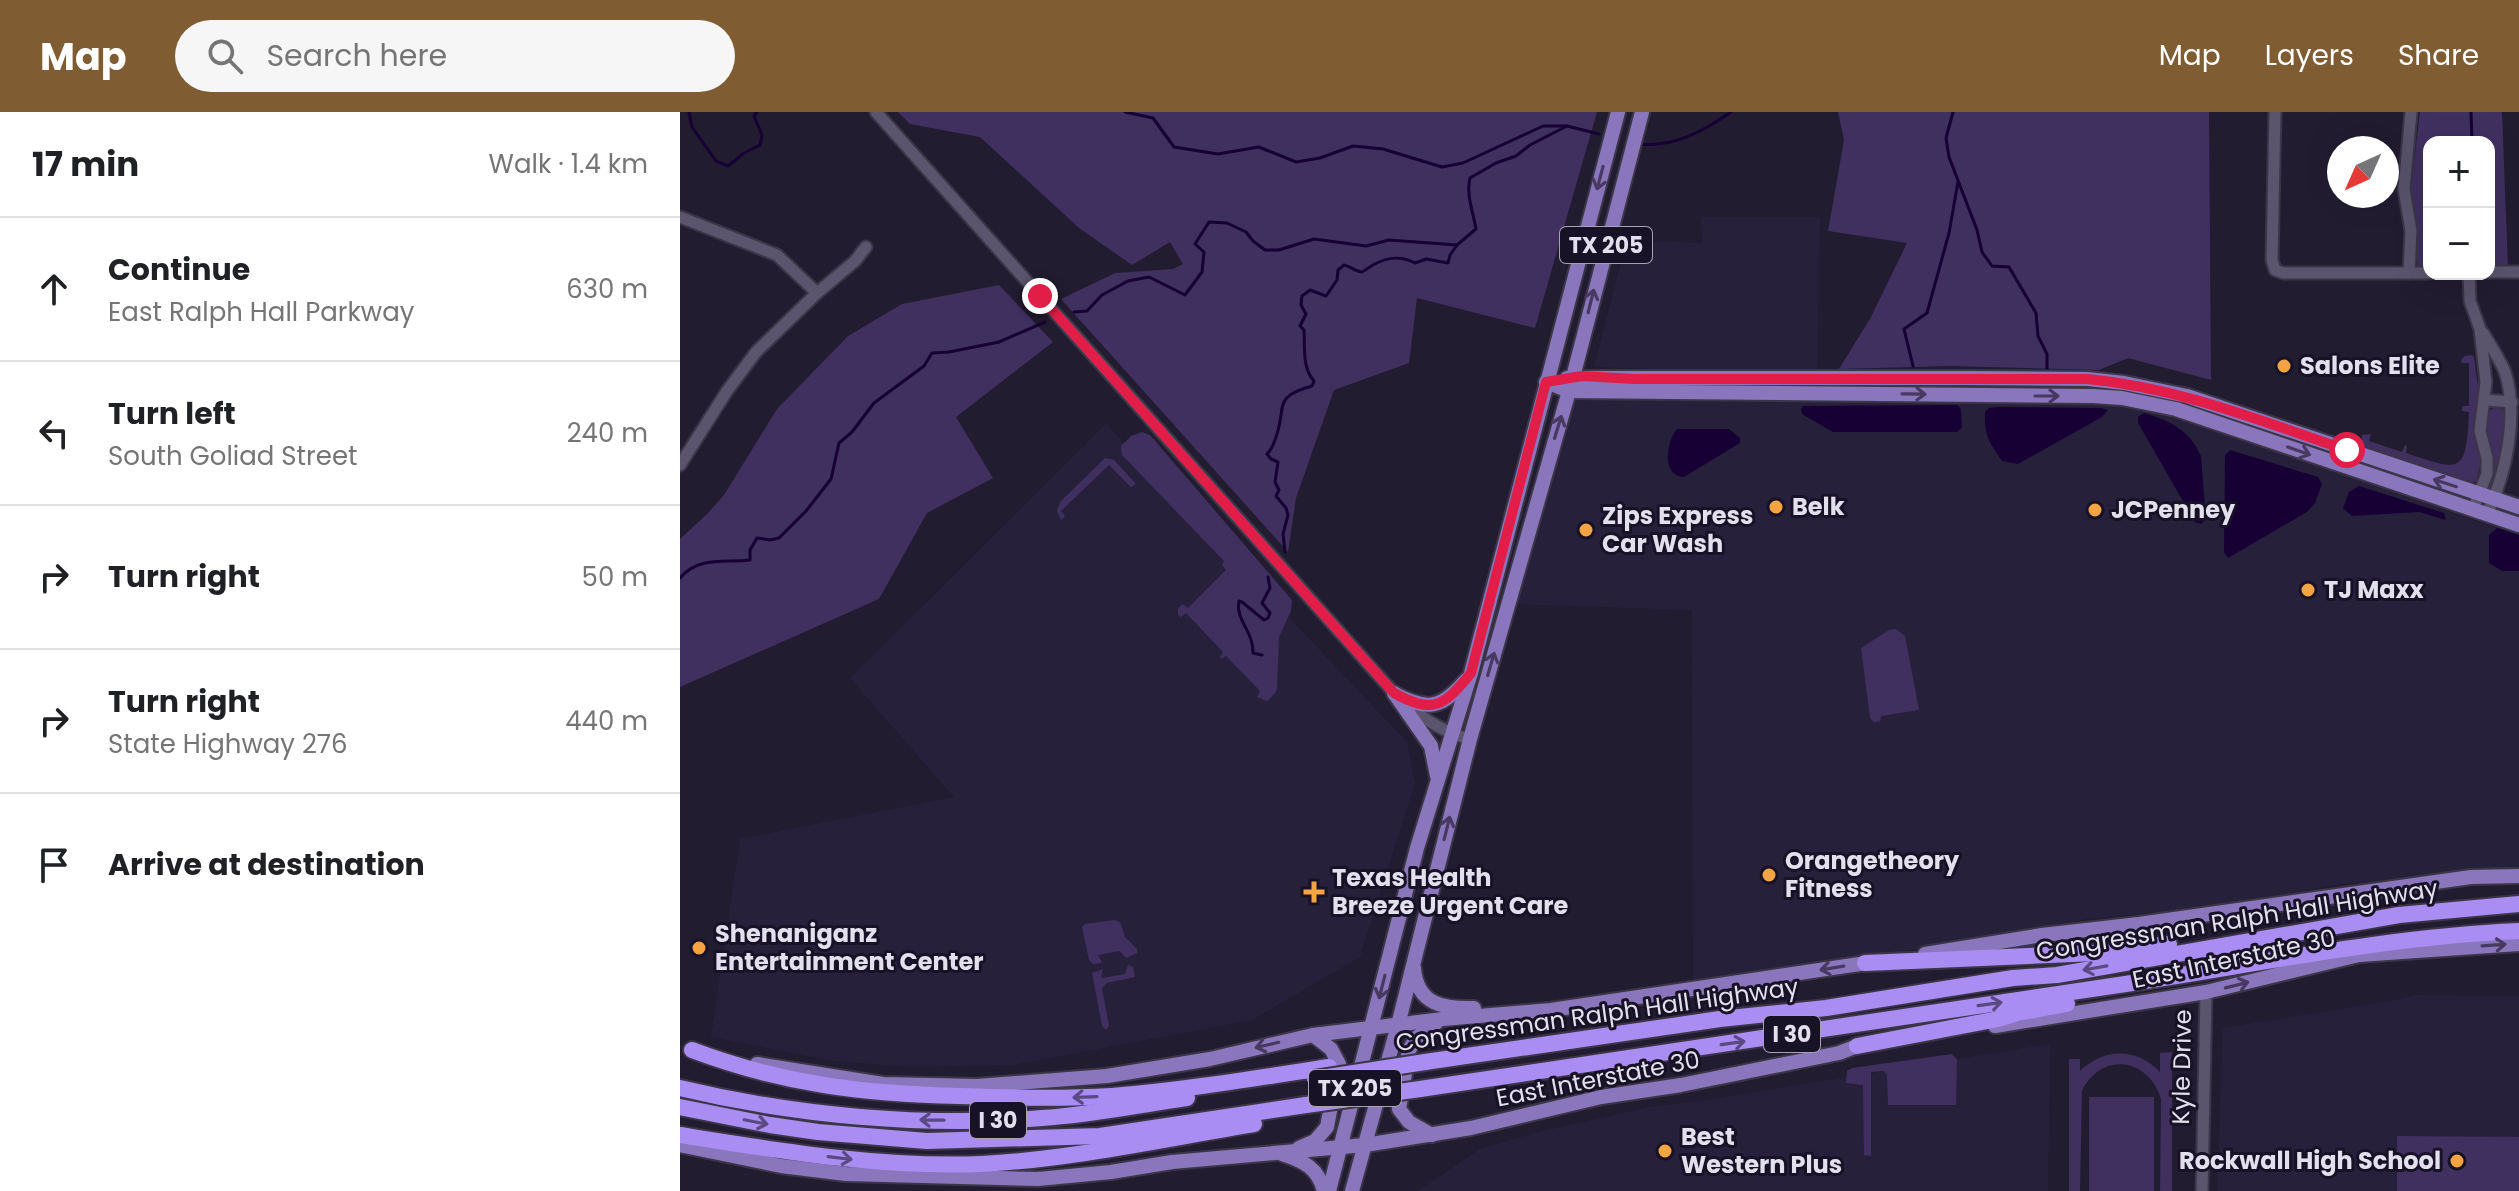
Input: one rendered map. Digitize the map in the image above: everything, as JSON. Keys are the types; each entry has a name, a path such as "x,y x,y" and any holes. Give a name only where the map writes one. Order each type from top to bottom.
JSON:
{"highway":[{"name":"Congressman Ralph Hall Highway","path":"680,1088 733,1101 929,1121 1004,1120 1096,1113 1315,1079 1336,1071 1425,1062 1720,1019 1826,1008 2013,978 2057,975 2282,933 2399,915 2519,904"},
{"name":"Congressman Ralph Hall Highway","path":"680,1107 806,1130 927,1141 1100,1136 1306,1110 2151,981 2289,957 2454,934 2519,931"},
{"path":"1865,963 2095,953 2282,933"},
{"path":"1857,1046 2112,994 2151,981"},
{"path":"686,1049 730,1065 811,1084 914,1095 1114,1095 1336,1071"},
{"path":"680,1135 881,1163 985,1164 1095,1151 1306,1110"}],"main road":[{"name":"TX 205","path":"1326,1191 1372,1027 1417,848 1471,673 1618,112"},
{"name":"TX 205","path":"1352,1191 1398,1025 1470,739 1571,384 1642,112"},
{"path":"1546,382 1785,385 1969,378 2088,379 2124,383 2187,396 2519,507"},
{"path":"1969,378 1969,395"},
{"path":"2122,398 2124,383"},
{"path":"1785,385 1969,395 2122,398 2176,409 2519,525"},
{"path":"1519,568 1510,560 1530,483 1523,474"},
{"path":"1394,693 1419,705 1431,705 1453,694 1471,673"},
{"path":"1394,693 1432,746 1437,783"},
{"name":"East Interstate 30","path":"686,1049 883,1084 954,1086 1107,1076 1210,1059 1313,1035 1551,1010 2042,935 2471,877 2519,876"},
{"name":"East Interstate 30","path":"680,1145 781,1166 846,1174 1038,1179 1172,1162 1339,1148 1471,1128 1601,1097 1681,1085 1839,1053 1857,1046 1964,1032 2206,992 2359,955 2519,944"},
{"path":"1414,962 1419,988 1437,1005 1448,1009 1483,1007 1506,1013"},
{"path":"1432,1135 1409,1122 1399,1109 1409,1050 1423,1031 1443,1019"},
{"path":"1285,1152 1315,1141 1327,1127 1339,1064 1331,1049 1313,1035"},
{"path":"1285,1152 1315,1170 1326,1191"}],"street":[{"path":"876,112 1394,693 1423,718 1452,735 1470,739"},
{"path":"2275,112 2272,260 2275,270 2283,273 2423,273"},
{"path":"2409,273 2411,231 2404,189 2411,112"},
{"path":"680,217 777,255 817,293"},
{"path":"680,465 756,352 855,261 866,247"},
{"path":"2495,272 2519,272"},
{"path":"2469,280 2470,301 2480,329 2486,382 2480,431 2487,458 2487,497"},
{"path":"2480,329 2506,374 2512,402 2508,451 2480,512"},
{"path":"2485,400 2512,402"},
{"name":"Kyle Drive","path":"2202,1191 2206,992"}],"shaded area":[{"path":"898,112 1597,112 1535,328 1417,298 1409,363 1334,390 1296,498 1288,552 1061,299 1115,273 1173,269 1183,264 1170,242 1132,265 1079,228 980,137 910,124"},
{"path":"1838,112 2209,112 2211,380 2128,358 2099,370 1950,366 1839,369 1871,317 1907,243 1828,231 1844,140"},
{"path":"2420,112 2502,112 2508,267 2495,267 2495,136 2423,136 2423,267 2418,267 2410,194"},
{"path":"1701,217 1820,217 1817,374 1594,367 1627,240 1702,243"},
{"path":"999,285 1053,342 956,417 993,478 927,513 879,599 680,687 680,539 724,495 777,409 848,336 902,304"},
{"path":"2472,355 2478,387 2474,430 2481,459 2477,481 2469,483 2361,447 2362,435 2371,434 2369,441 2402,452 2405,445 2406,453 2439,463 2457,463 2466,447 2469,412 2462,411 2462,406 2469,406 2469,363 2462,363 2461,360"},
{"path":"1574,399 2104,402 2164,413 2192,422 2519,536 2519,866 2340,884 2217,906 2087,919 2001,937 1857,956 1693,983 1692,610 1512,604"},
{"path":"1957,405 1961,409 1962,428 1957,432 1833,432 1802,414 1801,409 1803,406"},
{"path":"1998,407 2108,410 2102,417 2018,464 2002,461 1988,438 1985,412"},
{"path":"2495,407 2505,410 2507,435 2491,490 2488,487 2492,457 2487,421 2489,411"},
{"path":"2144,413 2178,427 2191,439 2201,456 2205,507 2201,524 2195,522 2138,423 2138,417"},
{"path":"1106,424 1407,742 1415,783 1360,957 1252,1020 1013,1065 910,1067 833,1061 711,1037 740,839 954,797 850,678"},
{"path":"1677,429 1729,429 1740,438 1740,443 1684,477 1672,471 1669,465 1668,450"},
{"path":"1142,432 1150,435 1292,600 1291,611 1279,637 1277,688 1267,701 1257,697 1260,691 1226,656 1221,659 1223,652 1186,613 1181,617 1178,615 1182,604 1188,608 1226,570 1222,565 1224,561 1122,455 1121,446 1131,436"},
{"path":"2230,450 2318,477 2322,484 2315,503 2307,512 2228,558 2224,552 2225,455"},
{"path":"1105,458 1114,460 1136,484 1131,487 1109,465 1061,511 1065,516 1061,520 1057,511 1060,502"},
{"path":"2359,486 2444,513 2446,520 2419,512 2352,516 2343,508 2349,492"},
{"path":"2497,528 2519,535 2519,571 2502,571 2489,563 2489,535"},
{"path":"1896,629 1905,636 1919,710 1881,716 1880,721 1874,722 1870,718 1861,648 1889,630"},
{"path":"1114,920 1120,922 1125,937 1137,953 1126,958 1120,951 1098,955 1102,963 1093,964 1089,960 1082,927"},
{"path":"1128,965 1133,967 1135,977 1107,983 1102,988 1109,1026 1106,1030 1102,1026 1092,973 1103,969 1103,978 1125,974"},
{"path":"2414,995 2519,996 2519,1191 2217,1191 2223,1028"},
{"path":"2050,1044 2048,1191 1418,1191 1480,1149 1538,1132 1650,1107"},
{"path":"2172,1052 2172,1191 2160,1191 2161,1099 2155,1085 2136,1068 2112,1065 2090,1078 2082,1091 2080,1191 2069,1191 2069,1059 2080,1059 2080,1071 2099,1058 2130,1055 2141,1058 2160,1072 2160,1053"},
{"path":"1952,1054 1957,1060 1956,1105 1888,1105 1887,1074 1883,1071 1871,1072 1871,1156 1864,1155 1863,1085 1846,1083 1847,1071"},
{"path":"2089,1097 2154,1097 2154,1191 2089,1191"},
{"name":"Rockwall High School","path":"2397,1136 2519,1137 2519,1191 2397,1191"}],"waterway":[{"path":"689,112 692,127 716,161 728,166 760,145 762,135 754,116 757,112"},
{"path":"1125,112 1153,118 1174,147 1218,154 1259,147 1296,162 1320,158 1353,146 1383,149 1442,167 1463,163 1543,126 1567,126 1599,134"},
{"path":"1638,144 1651,145 1688,137 1731,112"},
{"path":"1953,112 1946,138 1949,157 1977,230 1982,252 1992,266 2009,267 2036,313 2038,336 2047,354 2047,370"},
{"path":"2471,112 2472,136"},
{"path":"1074,312 1087,311 1102,295 1128,281 1149,277 1185,295 1202,272 1204,252 1195,244 1209,222 1227,223 1246,232 1265,250 1279,250 1314,239 1366,246 1389,240 1457,245 1476,229 1469,197 1470,178 1567,126"},
{"path":"1913,366 1904,329 1927,313 1949,233 1958,182"},
{"path":"1285,552 1283,534 1288,515 1276,496 1279,490 1275,482 1278,462 1267,454 1276,437 1286,399 1312,386 1314,381 1306,364 1304,330 1300,326 1306,314 1301,305 1302,296 1310,290 1326,296 1337,280 1338,270 1344,265 1362,272 1378,262 1394,258 1415,263 1426,259 1448,263 1457,245"},
{"path":"680,578 703,563 750,560 750,550 757,538 779,538 806,511 831,479 839,443 852,432 874,403 924,366 932,353 999,342 1045,322"},
{"path":"1262,655 1253,653 1251,639 1238,608 1239,601 1264,620 1268,618 1270,613 1262,603 1270,588 1268,577"}],"place":[{"name":"Salons Elite","path":"2284,366"},
{"name":"Belk","path":"1776,507"},
{"name":"JCPenney","path":"2095,510"},
{"name":"Zips Express Car Wash","path":"1586,530"},
{"name":"TJ Maxx","path":"2308,590"},
{"name":"Orangetheory Fitness","path":"1769,875"},
{"name":"Texas Health Breeze Urgent Care","path":"1314,892"},
{"name":"Shenaniganz Entertainment Center","path":"699,948"},
{"name":"Best Western Plus","path":"1665,1151"},
{"name":"Rockwall High School","path":"2457,1161"}],"route":[{"path":"1040,296 1394,693 1419,705 1444,701 1471,673 1546,382 1582,376 1634,379 2088,379 2151,387 2187,396 2347,450"}]}
